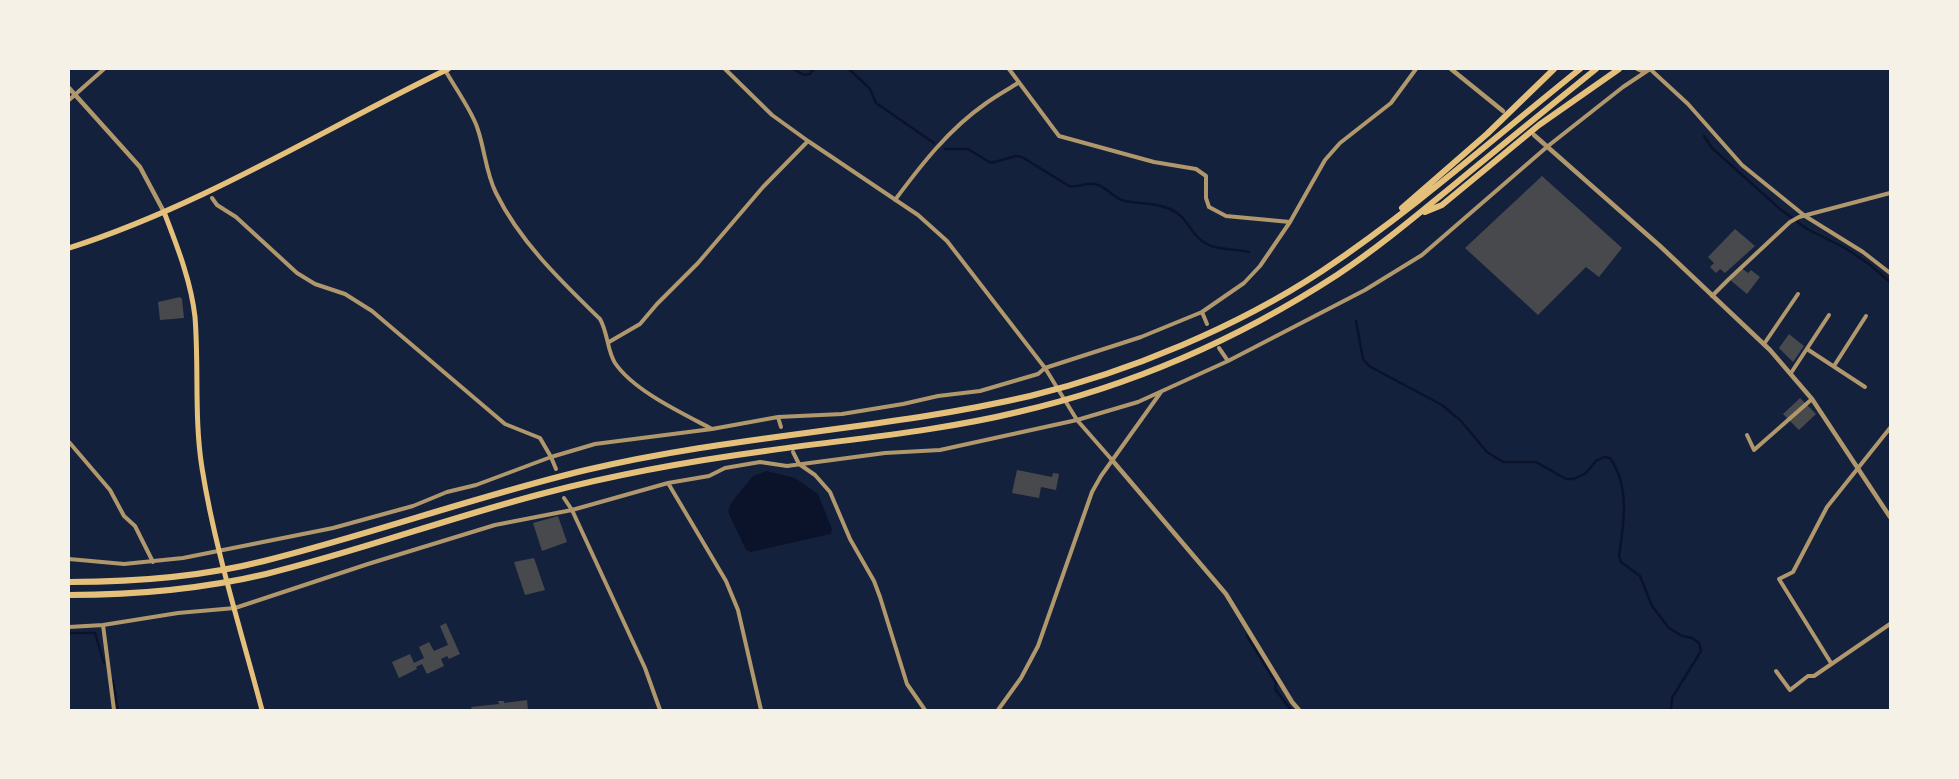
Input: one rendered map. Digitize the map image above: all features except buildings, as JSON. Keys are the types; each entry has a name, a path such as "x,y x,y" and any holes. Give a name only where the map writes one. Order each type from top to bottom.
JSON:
{"highway":[{"path":"69,248 164,212 276,158 446,69"},
{"path":"1368,238 1487,134 1554,69"},
{"path":"69,582 123,581 207,572 261,562 478,498 589,469 685,450 771,436 867,426 972,408 1033,395 1136,363 1176,348 1224,325 1312,277 1368,238 1437,185 1580,69"},
{"path":"69,595 124,594 208,585 264,574 544,493 608,478 727,456 960,424 1042,406 1104,388 1192,354 1281,308 1337,275 1417,215 1596,69"},
{"path":"1417,215 1442,204 1539,125 1619,69"}],"main road":[{"path":"164,212 186,273 194,316 198,436 202,470 220,550 262,710"}],"street":[{"path":"69,100 104,69"},
{"path":"446,69 478,128 487,170 496,192 511,219 540,258 600,319 606,329 614,361 637,384 665,405 712,429"},
{"path":"725,69 772,115 918,215 947,240 1045,368 1077,420 1226,594 1298,710"},
{"path":"1009,69 1059,136 1154,162 1196,169 1206,176 1206,198 1209,207 1226,216 1266,218 1290,222"},
{"path":"69,559 124,564 153,562 333,528 413,506 447,492 476,485 551,456 596,444 712,429 778,417 842,414 938,396 980,391 1038,374 1045,368 1141,337 1202,312 1244,283 1260,266 1290,222 1325,160 1340,144 1391,104 1416,69"},
{"path":"1451,69 1503,110"},
{"path":"1637,69 1644,72"},
{"path":"69,627 103,625 178,613 235,608 495,525 572,510 668,483 709,476 725,468 760,462 787,466 884,453 940,450 1077,420 1138,402 1228,361 1365,290 1422,255 1548,146 1650,69 1688,104 1742,165 1804,216 1864,252 1890,273"},
{"path":"895,200 919,167 959,125 1018,83"},
{"path":"69,88 140,167 164,212"},
{"path":"1534,135 1660,246 1764,344 1812,399 1890,517"},
{"path":"608,342 640,324 656,304 698,262 763,187 808,141"},
{"path":"1712,296 1790,222 1799,217 1890,193"},
{"path":"212,198 217,205 236,217 297,273 315,284 345,294 372,311 505,424 540,438 551,456 556,469"},
{"path":"1764,344 1798,294"},
{"path":"1202,312 1207,324"},
{"path":"1790,373 1829,315"},
{"path":"1834,366 1866,316"},
{"path":"1219,348 1228,361"},
{"path":"1806,349 1865,387"},
{"path":"998,710 1021,678 1038,646 1089,500 1101,476 1161,392"},
{"path":"1747,435 1754,450 1812,399"},
{"path":"778,417 781,427"},
{"path":"1831,663 1779,579 1793,572 1828,507 1890,428"},
{"path":"69,442 110,490 124,516 135,526 153,562"},
{"path":"793,452 799,464 815,475 830,492 850,539 874,580 907,684 925,710"},
{"path":"668,483 726,581 738,610 761,710"},
{"path":"564,498 572,510 645,668 660,710"},
{"path":"1776,671 1790,690 1808,676 1814,676 1890,624"},
{"path":"103,625 114,710"}],"water":[{"path":"767,471 795,478 818,494 832,529 831,534 751,552 746,550 728,512 730,505 753,476"}],"waterway":[{"path":"793,69 804,75 810,74 813,69"},
{"path":"849,69 870,89 876,103 934,143"},
{"path":"1704,136 1712,148 1780,209 1807,229 1845,248 1869,264 1890,282"},
{"path":"945,149 968,149 991,163 1016,156 1022,157 1069,186 1095,184 1103,187 1121,200 1158,205 1170,209 1185,221 1200,240 1210,246 1249,252"},
{"path":"1356,321 1363,359 1369,366 1442,405 1461,421 1487,452 1503,462 1536,462 1566,479 1574,479 1586,473 1596,461 1604,457 1610,458 1621,480 1623,493 1624,518 1619,556 1621,562 1640,576 1652,606 1669,628 1699,643 1701,651 1672,698 1671,710"},
{"path":"69,633 95,633 104,663"},
{"path":"1247,636 1276,683 1275,689 1291,710"},
{"path":"113,681 118,710"}]}
